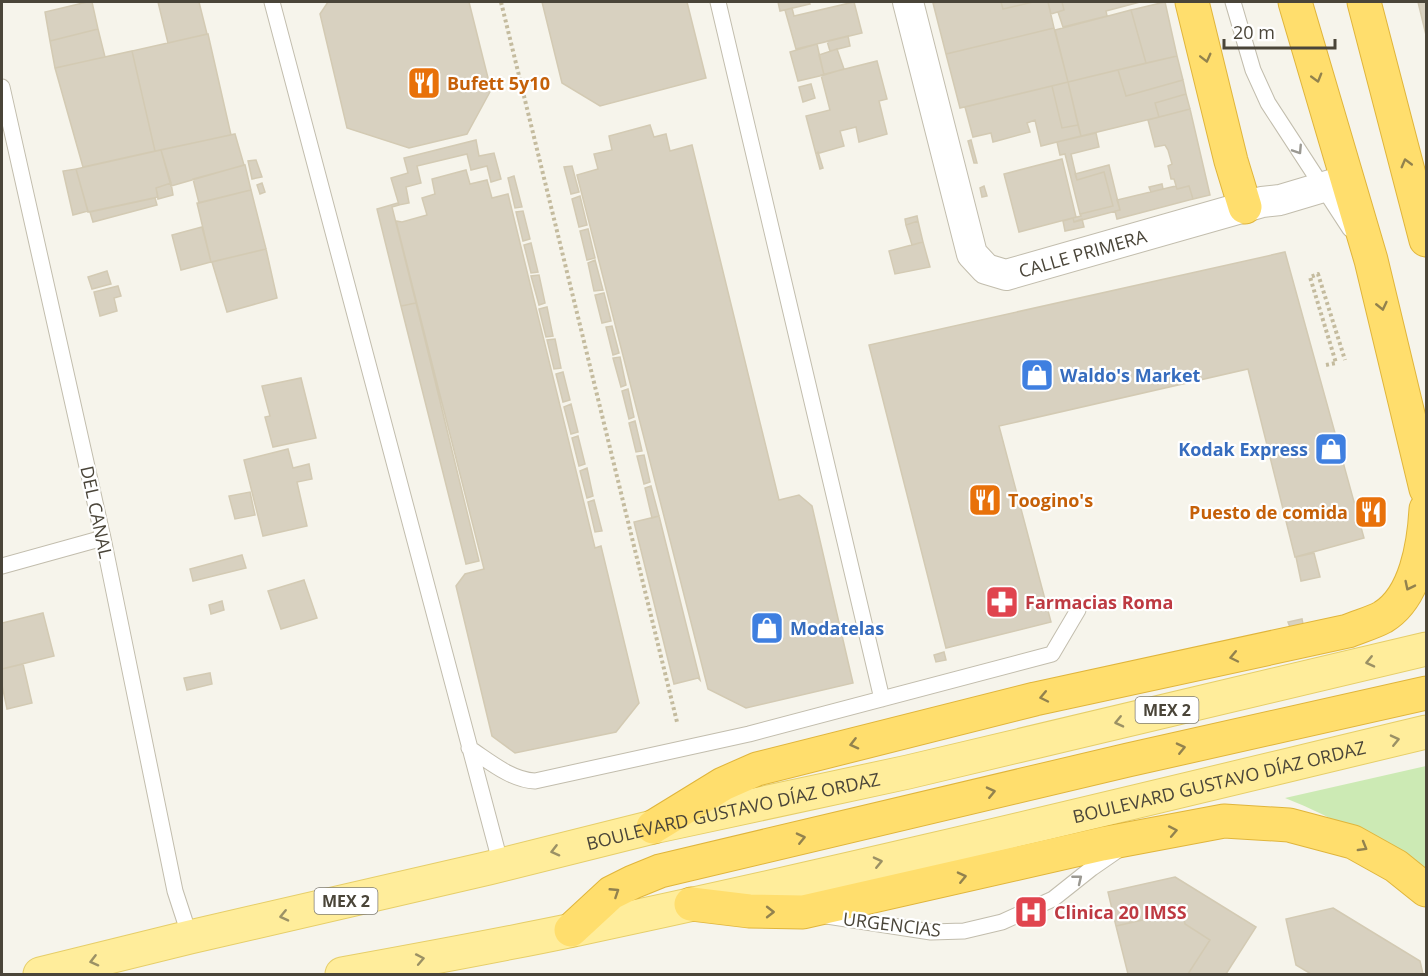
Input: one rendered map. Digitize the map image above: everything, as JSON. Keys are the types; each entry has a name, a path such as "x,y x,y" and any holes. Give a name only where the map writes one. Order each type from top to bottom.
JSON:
{"highway":[{"path":"1192,2 1231,161 1245,207"},
{"path":"1295,2 1334,184 1371,260 1426,489"},
{"path":"1364,2 1421,200 1426,240"},
{"path":"652,827 723,784 756,769 1035,699 1299,643 1357,627 1384,616 1404,596 1415,572 1425,534 1426,509"},
{"path":"571,930 612,893 660,871 1139,757 1426,693"},
{"path":"692,904 749,911 803,912 1135,838 1224,821 1289,825 1353,842 1396,866 1426,890"}],"main road":[{"name":"BOULEVARD GUSTAVO DÍAZ ORDAZ","path":"40,975 652,827 908,772 1426,648"},
{"name":"BOULEVARD GUSTAVO DÍAZ ORDAZ","path":"342,975 692,904 1426,732"}],"street":[{"name":"CALLE PRIMERA","path":"908,2 972,254 986,269 1006,275 1334,184"}],"lane":[{"path":"272,2 501,865"},
{"path":"718,2 882,699"},
{"path":"1233,2 1253,70 1264,95 1334,184"},
{"name":"DEL CANAL","path":"2,87 103,538 175,891 190,937"},
{"path":"2,566 103,538"},
{"path":"469,748 524,781 535,782 749,734 1052,654 1077,610"},
{"name":"URGENCIAS","path":"803,912 931,932 964,931 1002,922 1053,899 1135,838"}],"path":[{"path":"501,2 682,749"},
{"path":"1326,365 1336,363 1310,277 1318,274 1345,360"}],"green space":[{"path":"1426,766 1426,873 1340,823 1285,798"}],"building":[{"path":"92,2 98,29 50,41 45,12"},
{"path":"158,2 199,2 207,34 168,43"},
{"path":"328,2 469,2 491,90 467,134 409,148 347,128 320,14"},
{"path":"542,2 687,2 706,78 600,106 562,83"},
{"path":"778,2 809,2 810,4 780,11"},
{"path":"854,2 862,33 796,49 785,10 792,8 794,16"},
{"path":"1001,2 1003,9 1033,2 1048,2 1054,28 946,54 933,3"},
{"path":"1001,2 1033,2 1003,9"},
{"path":"1048,2 1062,2 1064,10 1051,14"},
{"path":"1062,2 1140,2 1106,11 1107,16 1063,27 1058,12 1064,10"},
{"path":"1165,2 1177,56 1146,63 1131,10"},
{"path":"1418,2 1426,2 1426,35"},
{"path":"1131,10 1146,63 1068,82 1055,30"},
{"path":"1054,28 1068,82 960,108 946,54"},
{"path":"98,29 105,57 55,68 50,41"},
{"path":"208,34 231,135 155,151 132,51"},
{"path":"848,36 850,46 830,51 827,41"},
{"path":"817,44 824,75 798,81 790,52"},
{"path":"837,49 844,69 824,75 819,55"},
{"path":"132,51 155,151 83,167 55,68"},
{"path":"1177,56 1183,80 1126,96 1118,70"},
{"path":"877,61 887,99 879,101 887,134 859,142 856,127 840,131 844,146 816,154 806,116 830,110 821,75"},
{"path":"1118,70 1126,96 1183,80 1186,94 1155,103 1159,117 1081,136 1068,82"},
{"path":"1068,82 1078,125 1062,128 1052,86"},
{"path":"811,84 815,98 803,102 799,87"},
{"path":"1052,86 1062,128 1078,125 1081,136 1041,146 1035,120 1027,123 1030,132 993,142 991,133 973,137 965,107"},
{"path":"1186,94 1190,109 1159,117 1155,103"},
{"path":"1190,109 1210,195 1193,199 1189,186 1177,189 1174,179 1171,179 1168,166 1172,164 1168,150 1165,145 1155,147 1148,120"},
{"path":"650,125 654,137 666,134 670,151 692,145 779,500 799,495 812,506 853,683 746,708 708,689 577,175 598,169 594,154 612,150 609,136"},
{"path":"1096,133 1099,147 1071,154 1077,180 1104,172 1113,206 1080,214 1065,154 1060,155 1057,142"},
{"path":"235,134 244,165 171,186 161,150"},
{"path":"476,140 479,156 494,153 501,179 491,182 487,166 471,170 467,154 417,166 421,183 406,187 409,203 399,205 391,178 408,173 404,158"},
{"path":"971,140 977,163 974,163 968,141"},
{"path":"161,150 171,183 156,188 158,197 88,212 76,169"},
{"path":"818,152 823,168 820,169 816,154"},
{"path":"1062,159 1076,217 1019,232 1004,174"},
{"path":"256,160 262,177 252,179 248,161"},
{"path":"245,165 251,190 199,203 193,179"},
{"path":"1109,165 1120,210 1074,222 1073,218 1081,216 1080,214 1113,206 1104,172 1077,180 1075,174"},
{"path":"572,166 579,192 571,194 564,167"},
{"path":"76,169 88,211 73,215 63,171"},
{"path":"466,170 470,184 487,180 492,198 508,194 595,548 601,546 639,703 616,732 515,753 492,736 456,586 465,574 484,569 396,221 402,222 427,215 422,198 435,194 432,179"},
{"path":"514,176 522,207 515,208 508,178"},
{"path":"171,183 173,195 158,199 156,188"},
{"path":"262,183 265,192 260,194 257,185"},
{"path":"1162,184 1163,189 1151,192 1149,187"},
{"path":"984,186 987,196 982,197 980,188"},
{"path":"1176,186 1177,189 1189,186 1193,199 1117,219 1115,211 1120,210 1117,200"},
{"path":"251,190 266,249 211,262 197,203"},
{"path":"580,196 587,225 579,227 572,199"},
{"path":"155,198 157,205 93,222 90,212"},
{"path":"398,203 399,205 392,207 416,303 401,306 377,209"},
{"path":"523,211 530,239 523,241 516,212"},
{"path":"917,216 918,221 906,225 905,219"},
{"path":"1073,218 1074,222 1082,219 1084,227 1065,231 1063,221"},
{"path":"918,221 923,242 912,245 906,225"},
{"path":"202,227 211,262 181,270 172,235"},
{"path":"588,229 595,258 587,260 580,231"},
{"path":"923,242 930,267 895,274 889,251"},
{"path":"531,243 538,272 531,273 524,245"},
{"path":"266,249 277,298 227,312 212,262"},
{"path":"1285,252 1364,538 1295,557 1248,369 999,426 1051,622 946,648 869,345"},
{"path":"595,260 603,290 594,291 588,263"},
{"path":"107,271 111,284 92,289 88,277"},
{"path":"539,275 545,303 539,305 531,276"},
{"path":"118,286 121,296 114,298 117,311 100,316 94,292"},
{"path":"604,293 611,321 602,323 595,295"},
{"path":"416,303 479,561 466,564 401,306"},
{"path":"547,307 553,336 546,337 539,309"},
{"path":"612,326 619,353 613,355 606,327"},
{"path":"555,339 561,368 554,369 547,340"},
{"path":"620,357 626,385 621,387 613,358"},
{"path":"563,372 570,400 563,402 556,374"},
{"path":"301,378 316,438 273,447 265,417 270,416 262,386"},
{"path":"628,389 634,417 629,419 622,391"},
{"path":"571,404 578,432 571,434 564,407"},
{"path":"635,421 642,451 636,452 629,423"},
{"path":"578,436 585,464 579,466 572,438"},
{"path":"288,449 293,468 309,464 312,479 297,482 307,526 263,536 244,460"},
{"path":"644,455 650,482 644,484 637,456"},
{"path":"587,468 593,496 587,498 580,471"},
{"path":"651,486 659,516 652,518 645,488"},
{"path":"250,492 255,515 235,519 229,496"},
{"path":"594,500 602,531 595,532 588,502"},
{"path":"659,516 700,680 698,678 674,684 634,522"},
{"path":"1314,553 1320,577 1301,581 1296,557"},
{"path":"242,555 246,568 193,581 190,569"},
{"path":"304,580 317,618 281,629 268,591"},
{"path":"222,601 224,610 211,614 209,605"},
{"path":"43,613 54,656 2,669 2,623"},
{"path":"1302,619 1304,629 1292,632 1288,622"},
{"path":"944,652 946,660 936,662 934,655"},
{"path":"23,664 32,703 7,709 2,685 2,669"},
{"path":"210,673 212,684 187,690 184,678"},
{"path":"1175,877 1256,927 1226,974 1188,974 1210,940 1185,924 1182,911 1116,926 1108,892"},
{"path":"1333,908 1420,961 1423,974 1311,974 1296,965 1286,919"},
{"path":"1182,911 1185,924 1210,940 1188,974 1128,974 1116,926"}],"place":[{"name":"Bufett 5y10","path":"424,83"},
{"name":"Waldo's Market","path":"1037,375"},
{"name":"Kodak Express","path":"1331,449"},
{"name":"Toogino's","path":"985,500"},
{"name":"Puesto de comida","path":"1371,512"},
{"name":"Farmacias Roma","path":"1002,602"},
{"name":"Modatelas","path":"767,628"},
{"name":"Clinica 20 IMSS","path":"1031,912"}]}
